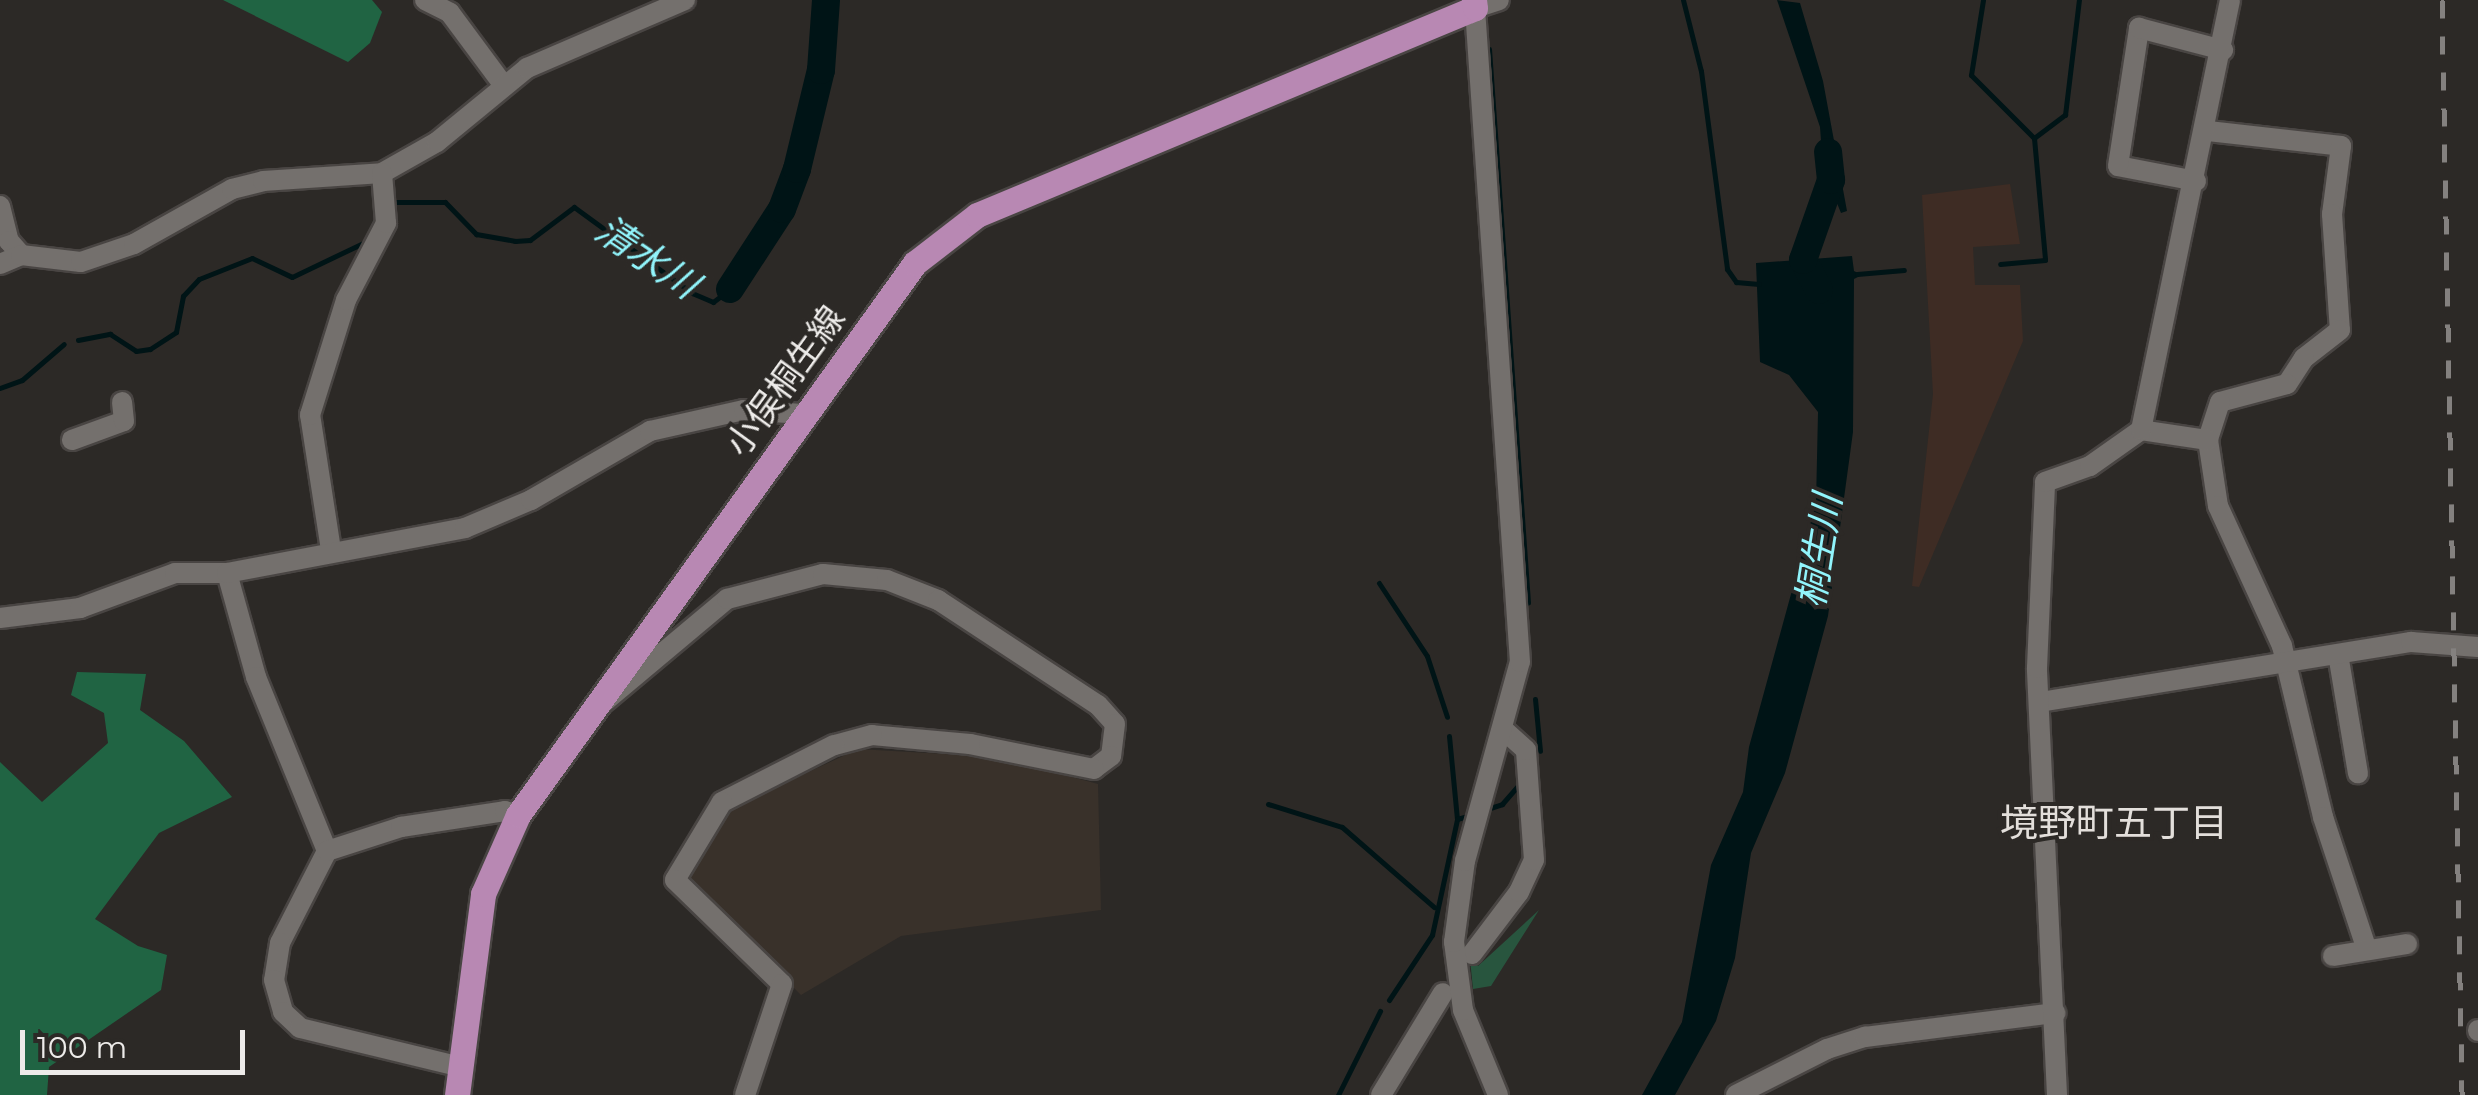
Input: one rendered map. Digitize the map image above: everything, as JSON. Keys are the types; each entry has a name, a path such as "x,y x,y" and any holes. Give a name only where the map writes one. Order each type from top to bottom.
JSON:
{"main road":[{"name":"小俣桐生線","path":"457,1095 486,883 518,815 802,414 915,263 977,216 1482,3"}],"street":[{"path":"425,0 450,13 502,83"},
{"path":"0,264 21,255 81,262 134,244 232,189 382,173 437,142 502,83 686,0"},
{"path":"2057,1095 2040,702 2045,482 2104,458 2140,430 2208,132 2230,0"},
{"path":"1482,3 1521,632 1517,688 1465,861 1456,916 1455,961 1468,1025 1498,1095"},
{"path":"2196,181 2118,166 2139,28 2223,50"},
{"path":"2208,132 2341,146 2332,214 2343,323 2304,358 2287,384 2220,402 2208,440 2218,506 2286,662 2323,816 2366,947"},
{"path":"331,550 310,415 346,300 386,223 382,173"},
{"path":"0,206 9,241 21,255"},
{"path":"72,440 124,422 122,402"},
{"path":"0,618 80,608 175,572 227,573 331,550 465,528 530,500 635,437 709,414 802,414"},
{"path":"2140,430 2208,440"},
{"path":"227,573 256,677 328,851"},
{"path":"596,709 629,688 686,630 727,600 822,574 887,580 938,600 1098,705 1115,724 1111,756 1094,769 970,744 872,735 834,744 722,802 675,880 782,984 745,1095"},
{"path":"2040,702 2412,642 2478,648"},
{"path":"2338,654 2358,773"},
{"path":"1472,954 1520,892 1534,860 1526,750 1505,731"},
{"path":"462,1067 300,1028 287,1018 275,989 280,943 328,851 402,827 505,811 518,815"},
{"path":"2333,956 2366,947 2407,944"},
{"path":"1381,1095 1443,993"},
{"path":"1736,1095 1826,1048 1865,1038 2054,1013"}],"shaded area":[{"path":"2010,184 2020,244 1973,247 1975,285 2020,285 2023,341 1919,587 1912,586 1933,394 1922,195"},
{"path":"858,749 997,757 1098,784 1101,910 901,936 801,995 686,880 714,829 736,806"}],"green space":[{"path":"223,0 372,0 382,12 370,43 348,62"},
{"path":"77,672 146,674 140,710 184,741 232,797 159,833 95,919 138,946 167,955 161,990 49,1067 47,1095 0,1095 0,762 42,802 108,743 104,713 71,695"},
{"path":"1539,910 1491,986 1473,989 1469,949 1478,966"}],"water":[{"path":"1777,0 1800,3 1823,81 1847,211 1841,213 1823,169 1820,127"},
{"path":"1852,256 1854,271 1862,275 1854,279 1853,432 1828,616 1785,773 1751,853 1735,958 1716,1021 1675,1095 1642,1095 1682,1022 1711,865 1743,792 1749,747 1816,503 1818,412 1789,375 1760,362 1756,263"}],"waterway":[{"name":"清水川","path":"730,289 782,209 797,169 821,70 826,0"},
{"path":"1683,0 1701,71 1727,269 1736,282 1759,284"},
{"name":"桐生川","path":"1983,0 1971,75 2034,138 2045,260 2000,264"},
{"name":"桐生川","path":"2034,138 2065,115 2079,0"},
{"path":"1489,49 1528,603"},
{"name":"桐生川","path":"1819,290 1803,260 1831,180 1828,152"},
{"name":"清水川","path":"396,202 445,202 476,234 515,241 530,240 574,207 692,293 713,302 730,289"},
{"name":"清水川","path":"78,340 110,334 136,351 150,349 176,332 183,296 199,279 252,258 292,277 367,241"},
{"path":"1857,274 1904,270"},
{"name":"清水川","path":"0,388 22,380 64,344"},
{"path":"1379,583 1427,656 1447,717"},
{"path":"1535,699 1540,751"},
{"path":"1449,736 1457,819"},
{"path":"1487,809 1502,804 1520,783"},
{"path":"1268,804 1342,827 1434,907"},
{"path":"1389,1000 1432,935 1457,819 1471,815"},
{"path":"1338,1095 1380,1011"}],"railway":[{"path":"2442,0 2462,1095"}],"district":[{"name":"境野町五丁目","path":"2114,823"}]}
